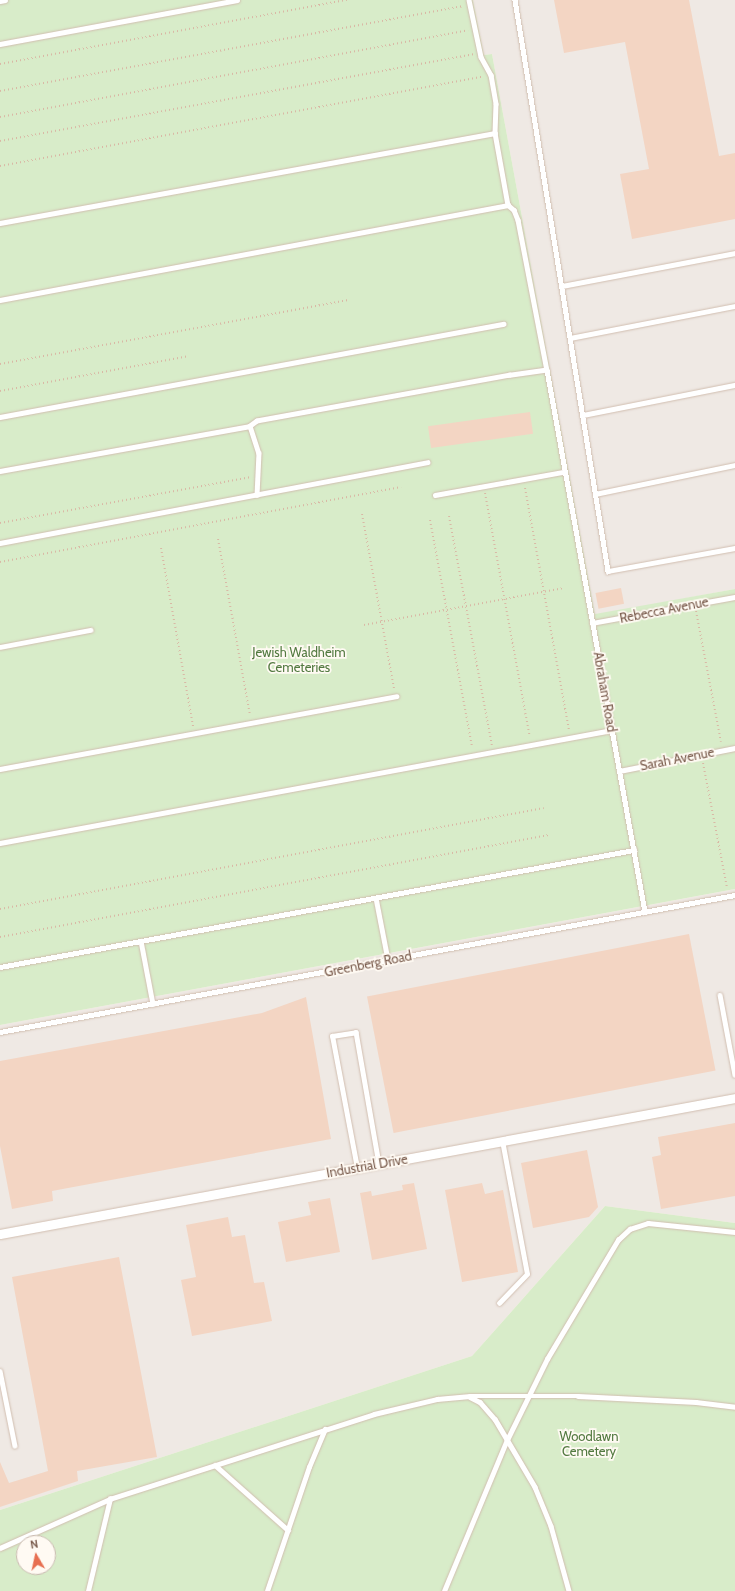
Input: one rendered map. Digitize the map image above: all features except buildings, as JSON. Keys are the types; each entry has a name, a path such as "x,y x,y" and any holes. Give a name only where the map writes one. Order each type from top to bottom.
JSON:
{"street":[{"name":"Industrial Drive","path":"0,1234 735,1098"}],"lane":[{"path":"0,1 5,0"},
{"path":"0,44 237,0"},
{"path":"515,0 608,571 735,548"},
{"path":"0,300 508,205 495,133 496,104 491,75 480,53 469,2"},
{"path":"0,223 495,133"},
{"name":"Abraham Road","path":"508,205 514,210 518,220 547,370 563,472 645,912"},
{"path":"562,286 735,253"},
{"path":"570,338 735,306"},
{"path":"0,417 503,324"},
{"path":"0,471 250,426 257,421 510,375 547,370"},
{"path":"583,415 735,385"},
{"path":"250,426 257,443 259,475 258,495"},
{"path":"0,543 427,462"},
{"path":"596,494 735,465"},
{"path":"435,495 563,472"},
{"name":"Rebecca Avenue","path":"592,623 735,597"},
{"path":"0,647 90,630"},
{"path":"0,769 396,696"},
{"path":"0,843 612,730"},
{"name":"Sarah Avenue","path":"619,771 735,748"},
{"path":"0,967 634,850"},
{"name":"Greenberg Road","path":"0,1032 735,895"},
{"path":"376,898 388,960"},
{"path":"141,941 153,1004"},
{"path":"720,996 735,1075"},
{"path":"357,1168 332,1036 356,1032 379,1164"},
{"path":"499,1303 527,1274 502,1141"},
{"path":"444,1591 507,1440 547,1359 602,1265 623,1234 639,1225 659,1223 735,1232"},
{"path":"0,1371 15,1446"},
{"path":"470,1396 486,1408 507,1440 542,1501 569,1591"},
{"path":"0,1548 110,1499 408,1405 470,1396 530,1396 628,1398 735,1407"},
{"path":"267,1591 309,1467 325,1430"},
{"path":"215,1465 288,1530"},
{"path":"88,1591 110,1499"}],"path":[{"path":"0,64 347,0"},
{"path":"0,91 469,2"},
{"path":"0,117 475,29"},
{"path":"0,141 480,53"},
{"path":"0,166 491,75"},
{"path":"0,364 348,300"},
{"path":"0,391 188,356"},
{"path":"0,523 259,475"},
{"path":"484,486 532,745"},
{"path":"0,562 400,487"},
{"path":"525,488 571,737"},
{"path":"362,514 396,696"},
{"path":"449,516 493,752"},
{"path":"430,520 474,755"},
{"path":"218,539 251,723"},
{"path":"161,548 194,733"},
{"path":"364,625 562,588"},
{"path":"696,604 723,750"},
{"path":"702,754 729,896"},
{"path":"0,908 544,808"},
{"path":"0,937 548,835"}],"shaded area":[{"path":"473,0 735,0 735,589 595,615 492,54 484,55"},
{"path":"735,889 735,1223 605,1206 472,1356 0,1510 0,1025"}],"green space":[{"name":"Jewish Waldheim Cemeteries","path":"0,0 473,0 484,55 492,54 595,614 735,589 735,889 0,1025"},
{"name":"Woodlawn Cemetery","path":"605,1206 735,1223 735,1591 0,1591 0,1510 472,1356"}]}
